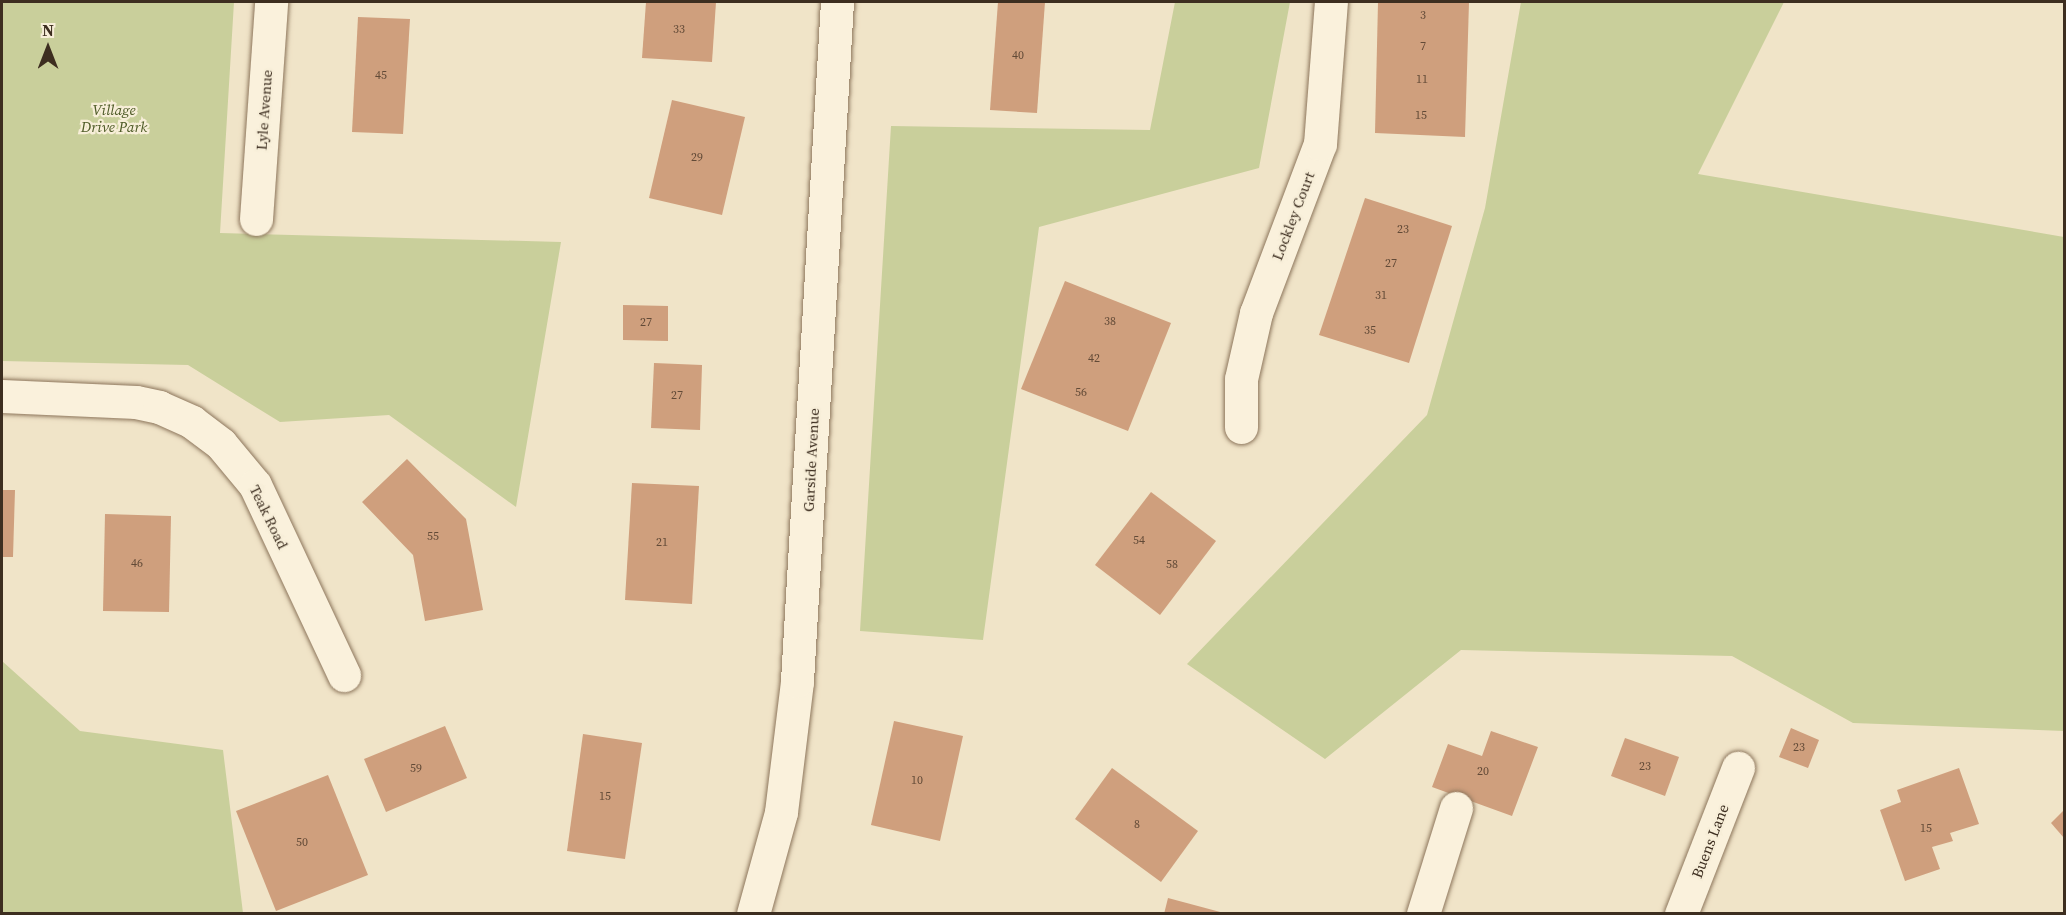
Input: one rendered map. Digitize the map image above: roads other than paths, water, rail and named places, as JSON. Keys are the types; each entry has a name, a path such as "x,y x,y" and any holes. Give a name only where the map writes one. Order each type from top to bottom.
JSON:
{"street":[{"name":"Lyle Avenue","path":"256,219 271,2"},
{"name":"Garside Avenue","path":"755,913 782,812 797,681 837,2"},
{"name":"Lockley Court","path":"1241,427 1241,379 1256,313 1320,144 1331,2"},
{"name":"Teak Road","path":"2,396 136,402 159,407 192,422 221,444 255,485 344,675"},
{"name":"Buens Lane","path":"1682,914 1738,768"},
{"path":"1423,914 1456,808"}],"park label":[{"name":"Village Drive Park","path":"114,118"}]}
